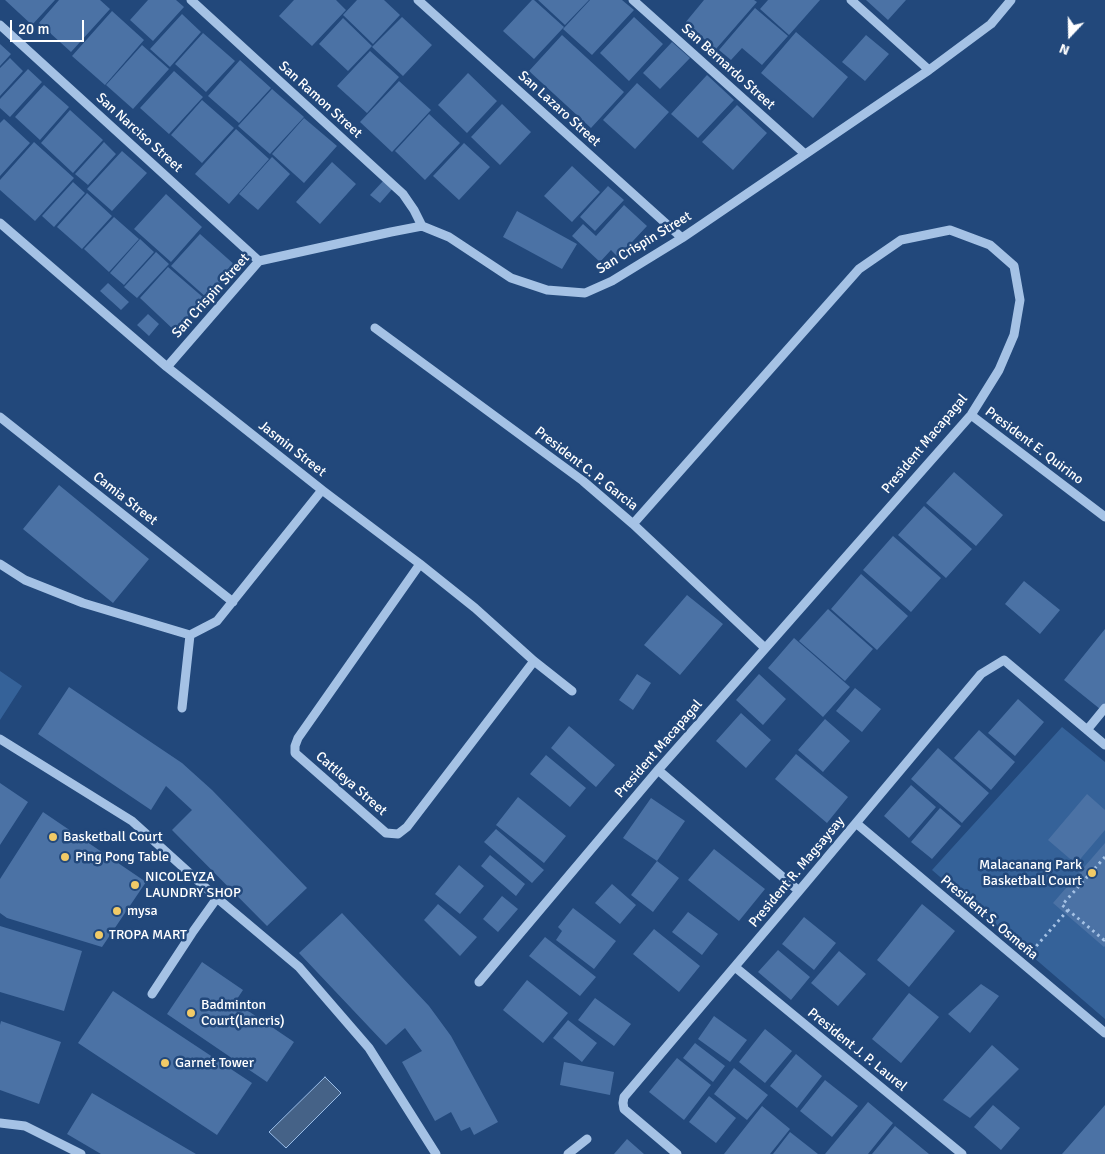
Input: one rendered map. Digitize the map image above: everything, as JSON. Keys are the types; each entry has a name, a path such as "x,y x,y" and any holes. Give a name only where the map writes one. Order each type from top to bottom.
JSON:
{"street":[{"name":"San Ramon Street","path":"191,0 403,194 422,226"},
{"name":"San Lazaro Street","path":"418,0 682,238"},
{"name":"San Bernardo Street","path":"633,0 805,154"},
{"path":"851,0 929,70"},
{"name":"San Crispin Street","path":"167,367 259,261 422,226 449,237 511,278 547,290 585,293 612,281 682,238 929,70 991,24 1011,0"},
{"name":"San Narciso Street","path":"0,25 259,261"},
{"name":"Jasmin Street","path":"0,223 167,367 322,490 420,564 572,691"},
{"name":"President Macapagal","path":"479,982 658,770 971,415 999,370 1014,335 1020,300 1014,266 990,245 950,230 901,240 858,269 633,524"},
{"name":"President C. P. Garcia","path":"374,328 583,481 633,524 765,648"},
{"name":"President E. Quirino","path":"971,415 1105,517"},
{"name":"Camia Street","path":"0,417 233,602"},
{"path":"0,564 25,580 83,603 190,635 217,621 322,490"},
{"name":"Cattleya Street","path":"420,564 298,738 295,746 295,754 386,833 398,834 407,827 534,661"},
{"path":"182,708 190,635"},
{"name":"President R. Magsaysay","path":"678,1154 624,1109 624,1097 981,674 1004,660 1087,730"},
{"path":"1105,708 1087,730 1105,745"},
{"path":"0,739 132,821 217,898 299,967 369,1048 436,1154"},
{"path":"658,770 799,891"},
{"name":"President S. Osmeña","path":"856,823 1105,1033"},
{"path":"152,994 217,898"},
{"name":"President J. P. Laurel","path":"735,967 962,1154"},
{"path":"0,1123 25,1126 82,1154"},
{"path":"568,1154 587,1139"}],"path":[{"path":"1105,857 1062,906 1104,940 1105,938"},
{"path":"1022,963 1068,910"}],"shaded area":[{"path":"0,671 22,686 0,720"},
{"path":"1062,727 1105,762 1105,1019 932,870"},
{"path":"325,1077 341,1093 286,1148 269,1132"}],"building":[{"path":"5,0 55,0 32,25"},
{"path":"59,0 100,0 110,9 71,52 39,23"},
{"path":"148,0 176,0 184,7 153,41 130,20"},
{"path":"294,0 336,0 346,10 312,46 279,16"},
{"path":"357,0 384,0 400,15 373,44 343,15"},
{"path":"532,0 564,27 534,59 503,31"},
{"path":"538,0 589,0 565,25"},
{"path":"590,0 622,0 634,10 592,55 563,29"},
{"path":"704,0 754,0 757,2 716,49 685,23"},
{"path":"768,0 820,0 789,35 760,9"},
{"path":"866,0 906,0 888,20"},
{"path":"755,8 788,36 762,65 742,48 731,60 719,50"},
{"path":"112,11 144,40 105,85 72,56"},
{"path":"182,14 201,32 170,67 150,49"},
{"path":"402,17 432,45 403,76 372,47"},
{"path":"634,17 663,44 629,81 600,53"},
{"path":"343,18 372,46 348,71 319,44"},
{"path":"796,32 848,77 813,118 761,73"},
{"path":"203,33 235,61 206,92 175,64"},
{"path":"562,35 624,92 591,128 529,71"},
{"path":"866,35 889,54 865,81 842,62"},
{"path":"672,42 690,58 660,89 643,73"},
{"path":"0,44 11,54 0,66"},
{"path":"142,45 169,69 133,109 106,85"},
{"path":"370,51 399,77 367,113 337,86"},
{"path":"10,58 23,71 0,96 0,68"},
{"path":"240,60 271,88 239,123 208,96"},
{"path":"28,69 42,82 10,117 0,108 0,99"},
{"path":"174,71 203,97 169,134 140,108"},
{"path":"468,73 497,101 467,133 438,105"},
{"path":"707,75 734,100 698,138 671,114"},
{"path":"399,81 431,110 392,152 360,122"},
{"path":"637,83 669,112 635,149 603,120"},
{"path":"44,85 69,107 40,140 15,117"},
{"path":"272,89 304,117 270,154 238,126"},
{"path":"202,100 234,128 202,163 171,135"},
{"path":"502,104 531,132 500,165 471,137"},
{"path":"737,105 767,133 733,170 702,142"},
{"path":"70,110 103,140 73,173 41,143"},
{"path":"429,114 460,143 425,180 395,151"},
{"path":"304,118 337,146 304,183 272,154"},
{"path":"4,119 30,143 0,176 0,123"},
{"path":"236,129 269,159 229,204 195,174"},
{"path":"34,142 74,178 35,221 0,190 0,180"},
{"path":"104,142 116,154 88,185 75,174"},
{"path":"464,143 490,167 459,200 433,176"},
{"path":"122,151 147,173 112,211 87,189"},
{"path":"272,157 290,174 258,210 239,194"},
{"path":"332,162 356,184 320,224 296,202"},
{"path":"572,166 600,192 572,222 544,196"},
{"path":"385,179 394,187 380,203 370,195"},
{"path":"73,182 85,193 54,227 42,216"},
{"path":"608,186 624,200 595,231 580,217"},
{"path":"87,193 112,216 82,249 57,227"},
{"path":"166,194 202,227 171,262 134,229"},
{"path":"624,205 647,226 618,257 611,250 600,262 572,236 583,224 596,236"},
{"path":"517,211 577,244 562,269 503,237"},
{"path":"114,217 139,239 109,272 84,249"},
{"path":"200,234 236,266 207,298 171,266"},
{"path":"140,239 154,252 124,285 110,273"},
{"path":"156,252 169,264 137,298 124,287"},
{"path":"168,267 205,299 175,331 140,298"},
{"path":"108,283 129,302 121,310 100,291"},
{"path":"148,314 159,324 149,336 137,325"},
{"path":"954,472 1003,515 976,546 926,503"},
{"path":"59,485 149,559 113,603 23,529"},
{"path":"924,506 972,549 946,578 898,535"},
{"path":"893,536 941,578 911,612 863,570"},
{"path":"861,574 908,616 877,650 831,609"},
{"path":"1024,581 1060,610 1040,634 1005,604"},
{"path":"687,595 723,624 680,675 644,645"},
{"path":"828,609 873,649 845,681 799,641"},
{"path":"1105,629 1105,703 1100,709 1064,680"},
{"path":"794,638 850,687 823,717 768,668"},
{"path":"637,674 651,683 633,710 619,700"},
{"path":"759,674 786,699 763,725 736,700"},
{"path":"69,687 182,763 212,790 307,888 267,926 172,830 192,810 166,786 151,810 38,734"},
{"path":"855,688 881,709 862,732 836,711"},
{"path":"1018,699 1044,722 1015,756 988,733"},
{"path":"741,713 771,740 746,768 716,741"},
{"path":"825,719 850,741 823,772 798,750"},
{"path":"569,726 615,765 596,787 551,748"},
{"path":"979,730 1015,762 991,790 954,758"},
{"path":"938,748 989,793 962,823 911,779"},
{"path":"796,754 848,797 827,823 775,779"},
{"path":"546,755 586,788 570,807 530,774"},
{"path":"0,783 28,802 0,845"},
{"path":"911,785 936,807 909,838 884,816"},
{"path":"1087,794 1105,810 1105,830 1076,864 1048,840"},
{"path":"518,797 566,836 544,863 496,825"},
{"path":"651,798 685,821 657,861 623,838"},
{"path":"940,808 961,826 932,859 911,842"},
{"path":"43,812 146,882 102,947 7,918 0,913 0,879"},
{"path":"496,829 544,870 532,883 484,842"},
{"name":"Malacanang Park Basketball Court","path":"1105,843 1105,946 1104,947 1053,903"},
{"path":"714,849 765,889 739,921 688,880"},
{"path":"490,855 525,884 516,896 481,866"},
{"path":"657,861 679,878 653,912 631,895"},
{"path":"459,865 484,886 460,914 435,894"},
{"path":"612,884 636,905 620,924 595,903"},
{"path":"502,896 518,909 498,932 483,919"},
{"path":"438,904 477,937 460,956 424,920"},
{"path":"922,904 955,931 909,987 877,960"},
{"path":"573,908 616,941 594,969 556,940 562,931 558,927"},
{"path":"688,912 718,934 702,955 672,932"},
{"path":"342,913 429,1006 451,1036 498,1122 474,1135 470,1127 461,1131 451,1112 435,1121 402,1062 422,1051 405,1028 386,1045 299,953"},
{"path":"804,917 836,943 814,970 782,944"},
{"path":"0,926 82,951 64,1011 0,992"},
{"path":"654,929 700,966 679,992 633,954"},
{"path":"545,937 596,977 580,996 529,956"},
{"path":"778,950 810,977 791,1000 758,972"},
{"path":"839,951 866,974 838,1006 811,983"},
{"path":"202,962 243,990 235,1002 294,1042 267,1082 167,1014"},
{"path":"527,980 568,1013 543,1043 503,1010"},
{"path":"981,984 999,996 970,1033 948,1014"},
{"name":"Garnet Tower","path":"113,991 252,1083 217,1135 78,1043"},
{"path":"909,993 939,1017 901,1063 872,1039"},
{"path":"595,998 631,1024 614,1046 578,1020"},
{"path":"714,1016 747,1040 730,1062 698,1039"},
{"path":"568,1020 597,1043 582,1062 553,1038"},
{"path":"1,1021 61,1042 39,1104 0,1090"},
{"path":"765,1029 792,1051 765,1083 739,1062"},
{"path":"695,1043 725,1066 713,1082 683,1058"},
{"path":"992,1045 1019,1069 970,1118 943,1100"},
{"path":"796,1054 822,1076 797,1108 770,1086"},
{"path":"677,1058 711,1085 684,1120 649,1092"},
{"path":"564,1062 614,1072 610,1095 560,1085"},
{"path":"734,1068 768,1095 747,1120 714,1094"},
{"path":"825,1080 858,1106 832,1137 800,1111"},
{"path":"92,1093 196,1154 101,1154 67,1134"},
{"path":"709,1096 736,1118 716,1143 689,1122"},
{"path":"868,1102 893,1123 868,1154 825,1154"},
{"path":"993,1105 1020,1128 1001,1150 974,1127"},
{"path":"1105,1105 1105,1154 1062,1154"},
{"path":"762,1106 790,1129 770,1154 724,1154"},
{"path":"895,1126 929,1154 872,1154"},
{"path":"790,1132 818,1154 773,1154"},
{"path":"627,1139 644,1154 614,1154"}],"place":[{"name":"Basketball Court","path":"53,837"},
{"name":"Ping Pong Table","path":"65,857"},
{"name":"Malacanang Park Basketball Court","path":"1092,873"},
{"name":"NICOLEYZA LAUNDRY SHOP","path":"135,885"},
{"name":"mysa","path":"117,911"},
{"name":"TROPA MART","path":"99,935"},
{"name":"Badminton Court(lancris)","path":"191,1013"},
{"name":"Garnet Tower","path":"165,1063"}]}
